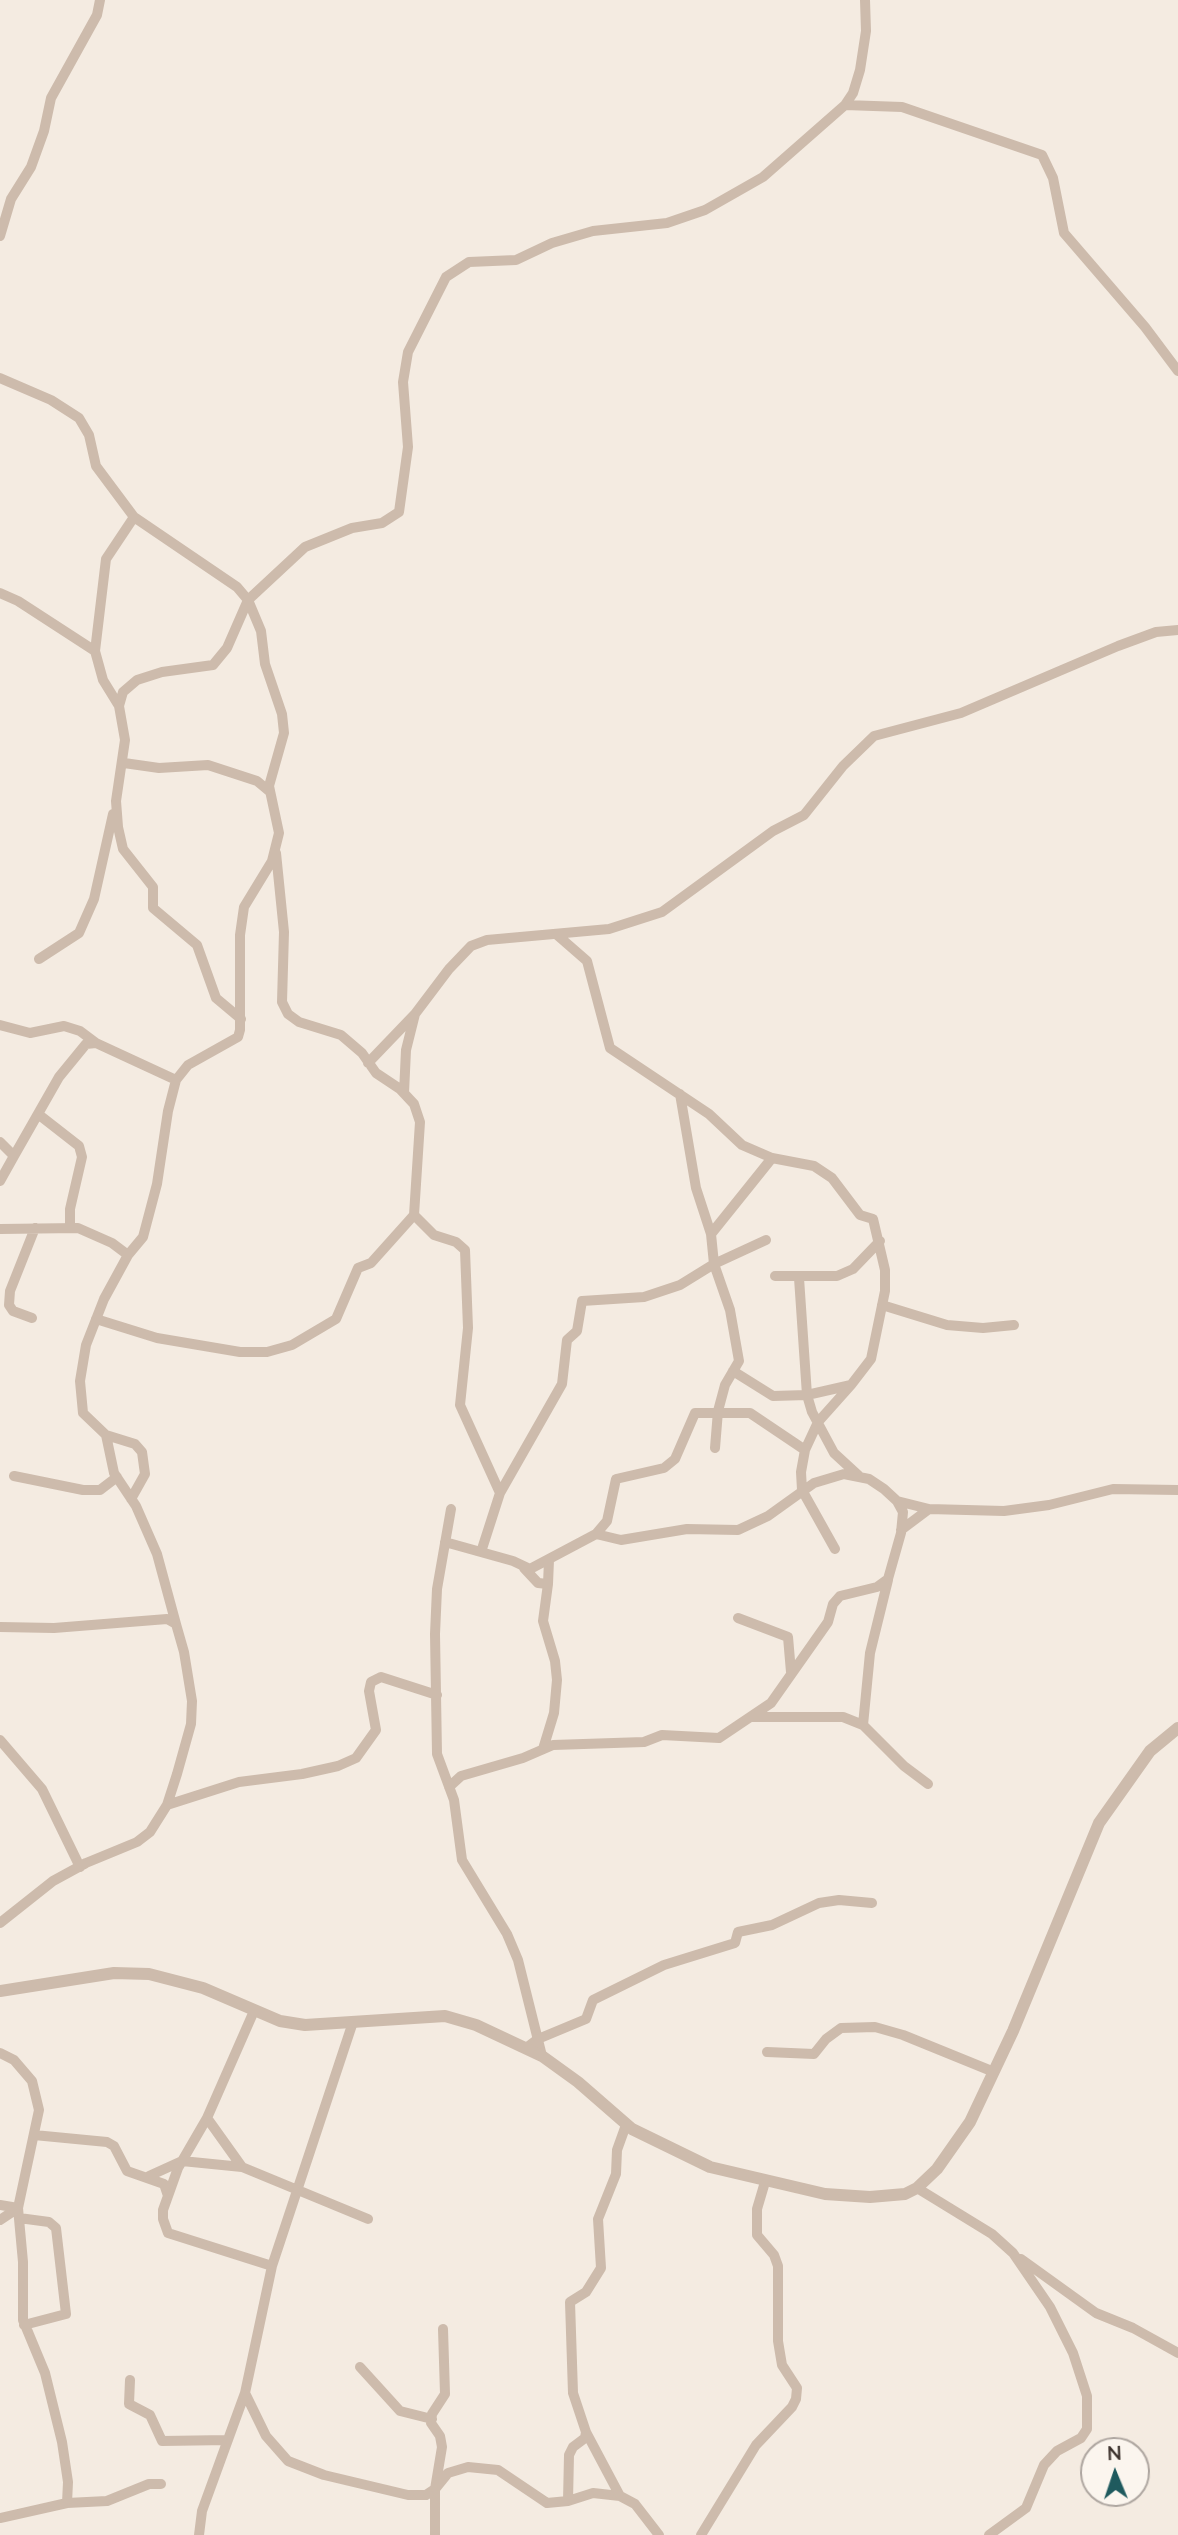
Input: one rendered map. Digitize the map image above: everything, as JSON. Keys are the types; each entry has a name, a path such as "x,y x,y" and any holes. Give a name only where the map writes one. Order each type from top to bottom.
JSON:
{"street":[{"path":"0,236 11,199 24,182 40,143 51,98 97,15 100,0"},
{"path":"119,706 122,692 136,680 162,672 213,665 227,648 248,600 305,547 352,528 382,523 399,512 408,447 403,382 408,352 446,276 455,268 469,262 516,260 552,243 593,231 667,223 705,210 764,177 845,104 853,93 860,70 866,31 865,0"},
{"path":"845,104 902,107 1042,155 1053,178 1063,233 1145,327 1178,371"},
{"path":"0,378 51,400 79,418 89,435 96,466 134,517 237,587 248,600 261,631 265,664 282,714 284,733 270,773 269,791 279,833 272,861 244,907 240,936 241,1018 238,1037 188,1065 176,1080 143,1237 128,1255 96,1319 86,1345 80,1399 83,1413 99,1425 106,1435 117,1477 158,1554 184,1652 192,1702 191,1724 167,1805 150,1832 137,1842 80,1867 44,1888 0,1923"},
{"path":"39,959 79,933 94,899 116,801 124,763 125,740 119,706 103,680 95,652 106,559 134,517"},
{"path":"0,593 18,601 95,652"},
{"path":"368,1062 415,1014 449,969 471,946 487,940 610,929 662,912 773,831 804,815 843,766 874,736 961,713 1178,624"},
{"path":"1156,632 1178,630"},
{"path":"124,763 159,768 208,765 257,781 269,791"},
{"path":"116,801 123,849 153,887 153,908 197,945 216,998 241,1018"},
{"path":"96,1319 201,1348 267,1352 292,1345 336,1319 358,1268 370,1263 414,1215 420,1122 414,1104 404,1093 376,1073 341,1035 299,1022 288,1014 282,1002 284,932 275,847"},
{"path":"556,934 587,961 610,1048 709,1114 741,1145 772,1158 814,1166 832,1178 860,1215 873,1219 885,1270 882,1305 871,1359 818,1422 805,1450 802,1490 835,1549"},
{"path":"404,1093 406,1050 415,1014"},
{"path":"0,1025 30,1033 64,1026 80,1031 96,1043 176,1080"},
{"path":"0,1181 59,1077 86,1044 96,1043"},
{"path":"680,1094 696,1188 711,1234 714,1264 730,1310 739,1361 725,1385 718,1411 715,1448"},
{"path":"38,1114 79,1146 82,1157 72,1201 70,1227"},
{"path":"0,1142 14,1156"},
{"path":"711,1234 772,1158"},
{"path":"414,1215 434,1235 456,1242 465,1250 468,1328 460,1405 500,1493"},
{"path":"32,1318 13,1311 9,1305 10,1291 35,1227"},
{"path":"0,1229 70,1227 95,1235 128,1255"},
{"path":"481,1552 500,1493 562,1384 567,1340 577,1331 582,1301 644,1297 680,1285 714,1264 765,1240"},
{"path":"775,1276 837,1276 853,1269 880,1241"},
{"path":"799,1278 807,1395 834,1453 861,1478"},
{"path":"882,1305 947,1325 984,1328 1014,1325"},
{"path":"733,1371 773,1396 807,1395 851,1385"},
{"path":"524,1568 530,1569 596,1534 607,1521 616,1479 664,1468 676,1459 695,1413 750,1413 805,1450"},
{"path":"106,1435 135,1444 142,1452 145,1474 131,1499"},
{"path":"596,1534 621,1540 687,1529 738,1530 768,1516 802,1490 844,1474 869,1479 897,1501 903,1512 901,1530 870,1653 863,1725"},
{"path":"14,1476 83,1490 100,1490 117,1477"},
{"path":"897,1501 929,1508 1004,1511 1049,1506 1113,1489 1178,1490"},
{"path":"901,1530 929,1508"},
{"path":"450,1509 435,1634 437,1754 454,1800 463,1860 507,1934 518,1959 542,2056"},
{"path":"445,1542 513,1560 538,1583 548,1584"},
{"path":"543,1749 554,1713 556,1680 555,1661 543,1620 549,1560"},
{"path":"449,1787 461,1776 553,1745 643,1742 662,1735 719,1738 771,1703 828,1622 833,1604 840,1596 877,1587 888,1579"},
{"path":"738,1618 788,1637 791,1672"},
{"path":"0,1627 54,1628 167,1619 176,1624"},
{"path":"167,1805 239,1782 302,1774 338,1766 356,1758 376,1730 369,1691 371,1682 381,1677 437,1695"},
{"path":"752,1717 843,1717 863,1725 904,1766 928,1784"},
{"path":"0,1991 114,1973 149,1974 203,1988 280,2021 305,2025 445,2016 476,2025 542,2056 579,2082 626,2125 648,2139 710,2167 825,2194 870,2197 905,2194 917,2188 937,2169 970,2122 994,2072 1099,1822 1150,1751 1178,1728"},
{"path":"0,1740 42,1789 80,1867"},
{"path":"526,2048 538,2039 586,2019 593,2000 664,1965 735,1943 738,1932 772,1925 819,1903 839,1900 872,1903"},
{"path":"254,2011 207,2118 182,2161 163,2210 168,2233 272,2266"},
{"path":"199,2535 202,2511 245,2393 272,2266 353,2022"},
{"path":"768,2052 814,2054 841,2028 875,2027 903,2035 994,2072"},
{"path":"0,2053 14,2060 32,2081 39,2110 18,2213 24,2325 45,2373 62,2442 67,2503"},
{"path":"207,2118 242,2167"},
{"path":"620,2496 586,2432 573,2393 570,2302 586,2292 601,2268 598,2219 616,2174 617,2150 626,2125"},
{"path":"34,2135 107,2142 114,2146 127,2171 149,2176 164,2184 168,2196"},
{"path":"149,2176 182,2161 242,2167 368,2219"},
{"path":"701,2535 756,2445 792,2407 796,2399 797,2388 782,2365 778,2341 778,2266 774,2255 757,2235 757,2209 765,2182"},
{"path":"917,2188 992,2234 1013,2253 1096,2313 1133,2328 1178,2353"},
{"path":"0,2205 49,2222 56,2228 66,2314 24,2325"},
{"path":"0,2220 18,2213"},
{"path":"989,2535 1026,2508 1044,2465 1057,2451 1080,2438 1087,2429 1087,2396 1073,2353 1050,2307 1013,2253"},
{"path":"435,2535 435,2489 442,2447 432,2419 445,2394 443,2329"},
{"path":"360,2367 400,2411 432,2419"},
{"path":"130,2380 129,2404 150,2415 162,2441 228,2440"},
{"path":"245,2393 267,2435 288,2461 324,2475 408,2495 426,2495 435,2489 448,2473 468,2467 498,2470 547,2503 568,2501 593,2493 620,2496 635,2504 659,2535"},
{"path":"568,2501 569,2455 573,2446 585,2438 586,2432"},
{"path":"0,2518 67,2503 107,2501 149,2484 161,2484"}]}
